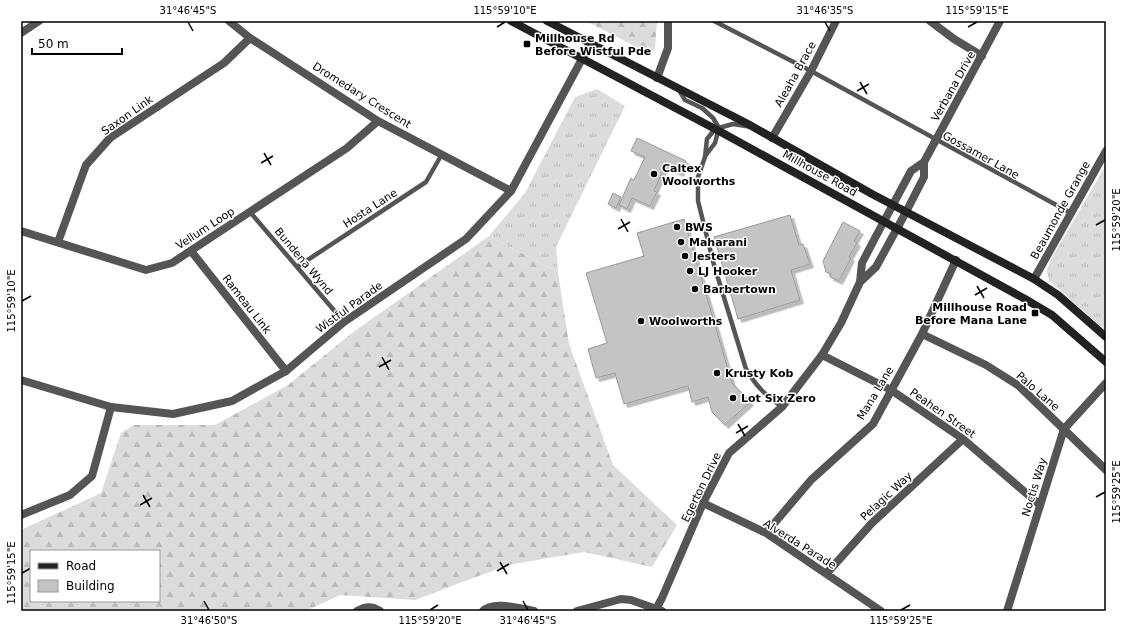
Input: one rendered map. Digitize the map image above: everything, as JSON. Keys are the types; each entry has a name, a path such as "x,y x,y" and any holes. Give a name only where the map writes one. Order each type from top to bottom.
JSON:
{"main road":[{"name":"Millhouse Road","path":"511,21 718,129 956,260 1052,315 1106,362"},
{"name":"Millhouse Road","path":"548,21 753,127 893,205 1034,279 1056,293 1106,337"}],"street":[{"path":"21,33 39,21"},
{"name":"Dromedary Crescent","path":"229,21 250,38 378,121 511,191"},
{"path":"657,78 668,48 668,21"},
{"name":"Aleaha Brace","path":"772,138 811,71 836,21"},
{"path":"930,21 954,39 982,56"},
{"name":"Verbana Drive","path":"885,221 911,171 924,162 1000,21"},
{"name":"Saxon Link","path":"58,242 86,165 110,138 224,63 250,38"},
{"name":"Wistful Parade","path":"21,380 111,407 173,414 232,401 286,371 344,322 466,239 511,191 590,44"},
{"name":"Vellum Loop","path":"21,231 146,270 172,263 347,148 378,121"},
{"name":"Beaumonde Grange","path":"1034,279 1106,151"},
{"name":"Verbana Drive","path":"897,228 924,177 924,162"},
{"name":"Egerton Drive","path":"659,610 662,598 703,503 729,453 782,407 822,355 841,323 860,282 862,263 885,221"},
{"name":"Egerton Drive","path":"860,282 876,267 897,228"},
{"name":"Rameau Link","path":"191,251 286,371"},
{"name":"Mana Lane","path":"766,533 811,480 873,424 922,334 956,260"},
{"name":"Palo Lane","path":"922,334 986,365 1019,386 1106,470"},
{"name":"Peahen Street","path":"822,355 891,390 963,439 1040,505"},
{"name":"Noctis Way","path":"1007,611 1064,429 1106,383"},
{"path":"21,514 70,495 92,476 111,407"},
{"name":"Pelagic Way","path":"827,573 872,523 963,439"},
{"name":"Alverda Parade","path":"703,503 766,533 881,611"},
{"path":"577,611 621,600 631,600 659,610"},
{"path":"483,611 486,608 496,606 534,611"},
{"path":"357,611 364,607 373,607 380,611"}],"lane":[{"name":"Gossamer Lane","path":"714,21 811,71 1070,214"},
{"path":"678,89 685,100 702,108 713,118 718,129 715,143 705,157"},
{"path":"753,127 733,124 718,129 707,139 705,157 698,177 698,200 727,312 746,369 755,385 765,395 782,407"},
{"name":"Hosta Lane","path":"297,267 426,182 442,154"},
{"name":"Bundena Wynd","path":"250,212 344,322"}],"green space":[{"path":"586,21 657,21 655,49 650,54"},
{"path":"597,89 625,106 556,247 558,272 489,236 525,193 575,97"},
{"path":"1106,165 1106,331 1049,281 1047,271 1050,261"},
{"path":"489,236 558,272 569,344 613,465 677,525 652,567 584,552 508,565 415,600 340,595 306,611 21,611 21,530 101,493 121,433 134,425 215,425 288,385 352,333"}],"building":[{"path":"637,138 686,161 680,173 665,166 654,191 657,192 650,206 632,198 627,209 619,205 631,178 634,180 645,157 631,151"},
{"path":"613,193 621,197 616,208 608,204"},
{"path":"790,215 799,245 803,244 810,264 791,270 800,300 738,319 714,237"},
{"path":"684,219 732,383 750,402 725,425 712,412 708,397 692,402 688,386 624,404 615,373 596,378 588,349 607,343 586,273 644,256 637,233"},
{"path":"843,222 860,231 854,241 857,243 849,257 851,258 839,281 830,277 831,274 826,272 823,261"}],"place":[{"name":"Millhouse Rd Before Wistful Pde","path":"527,44"},
{"name":"Caltex Woolworths","path":"654,174"},
{"name":"BWS","path":"677,227"},
{"name":"Maharani","path":"681,242"},
{"name":"Jesters","path":"685,256"},
{"name":"LJ Hooker","path":"690,271"},
{"name":"Barbertown","path":"695,289"},
{"name":"Millhouse Road Before Mana Lane","path":"1035,313"},
{"name":"Woolworths","path":"641,321"},
{"name":"Krusty Kob","path":"717,373"},
{"name":"Lot Six Zero","path":"733,398"}]}
